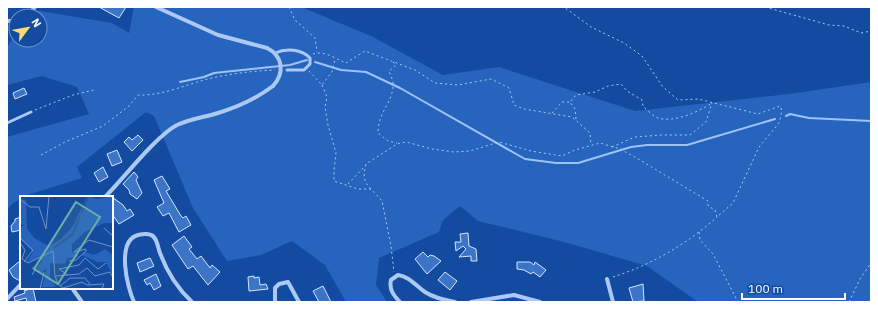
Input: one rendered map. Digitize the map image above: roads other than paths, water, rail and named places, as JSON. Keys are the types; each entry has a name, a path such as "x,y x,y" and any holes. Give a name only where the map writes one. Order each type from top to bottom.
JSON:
{"street":[{"path":"106,196 156,143 176,126 188,121 233,109 273,86 282,71 276,53 267,48 218,35 156,7"},
{"path":"134,302 129,291 125,257 127,245 131,238 143,234 154,237 163,261 173,280 181,292 192,302"},
{"path":"400,302 390,289 391,280 394,276 398,275 406,276 429,295 455,302"},
{"path":"606,279 613,302"},
{"path":"275,302 275,288 279,284 288,282 298,302"},
{"path":"7,299 20,285"},
{"path":"73,289 82,302"},
{"path":"471,302 514,295 540,302"}],"lane":[{"path":"276,53 280,50 298,50 308,55 310,64 306,68 287,70"},
{"path":"7,123 31,112"}],"waterway":[{"path":"180,82 204,77 214,73 290,65 307,60"},
{"path":"315,62 341,70 366,72 400,88 525,159 556,163 578,163 631,147 647,145 687,145 775,119"},
{"path":"786,116 790,114 809,118 871,121"}]}
